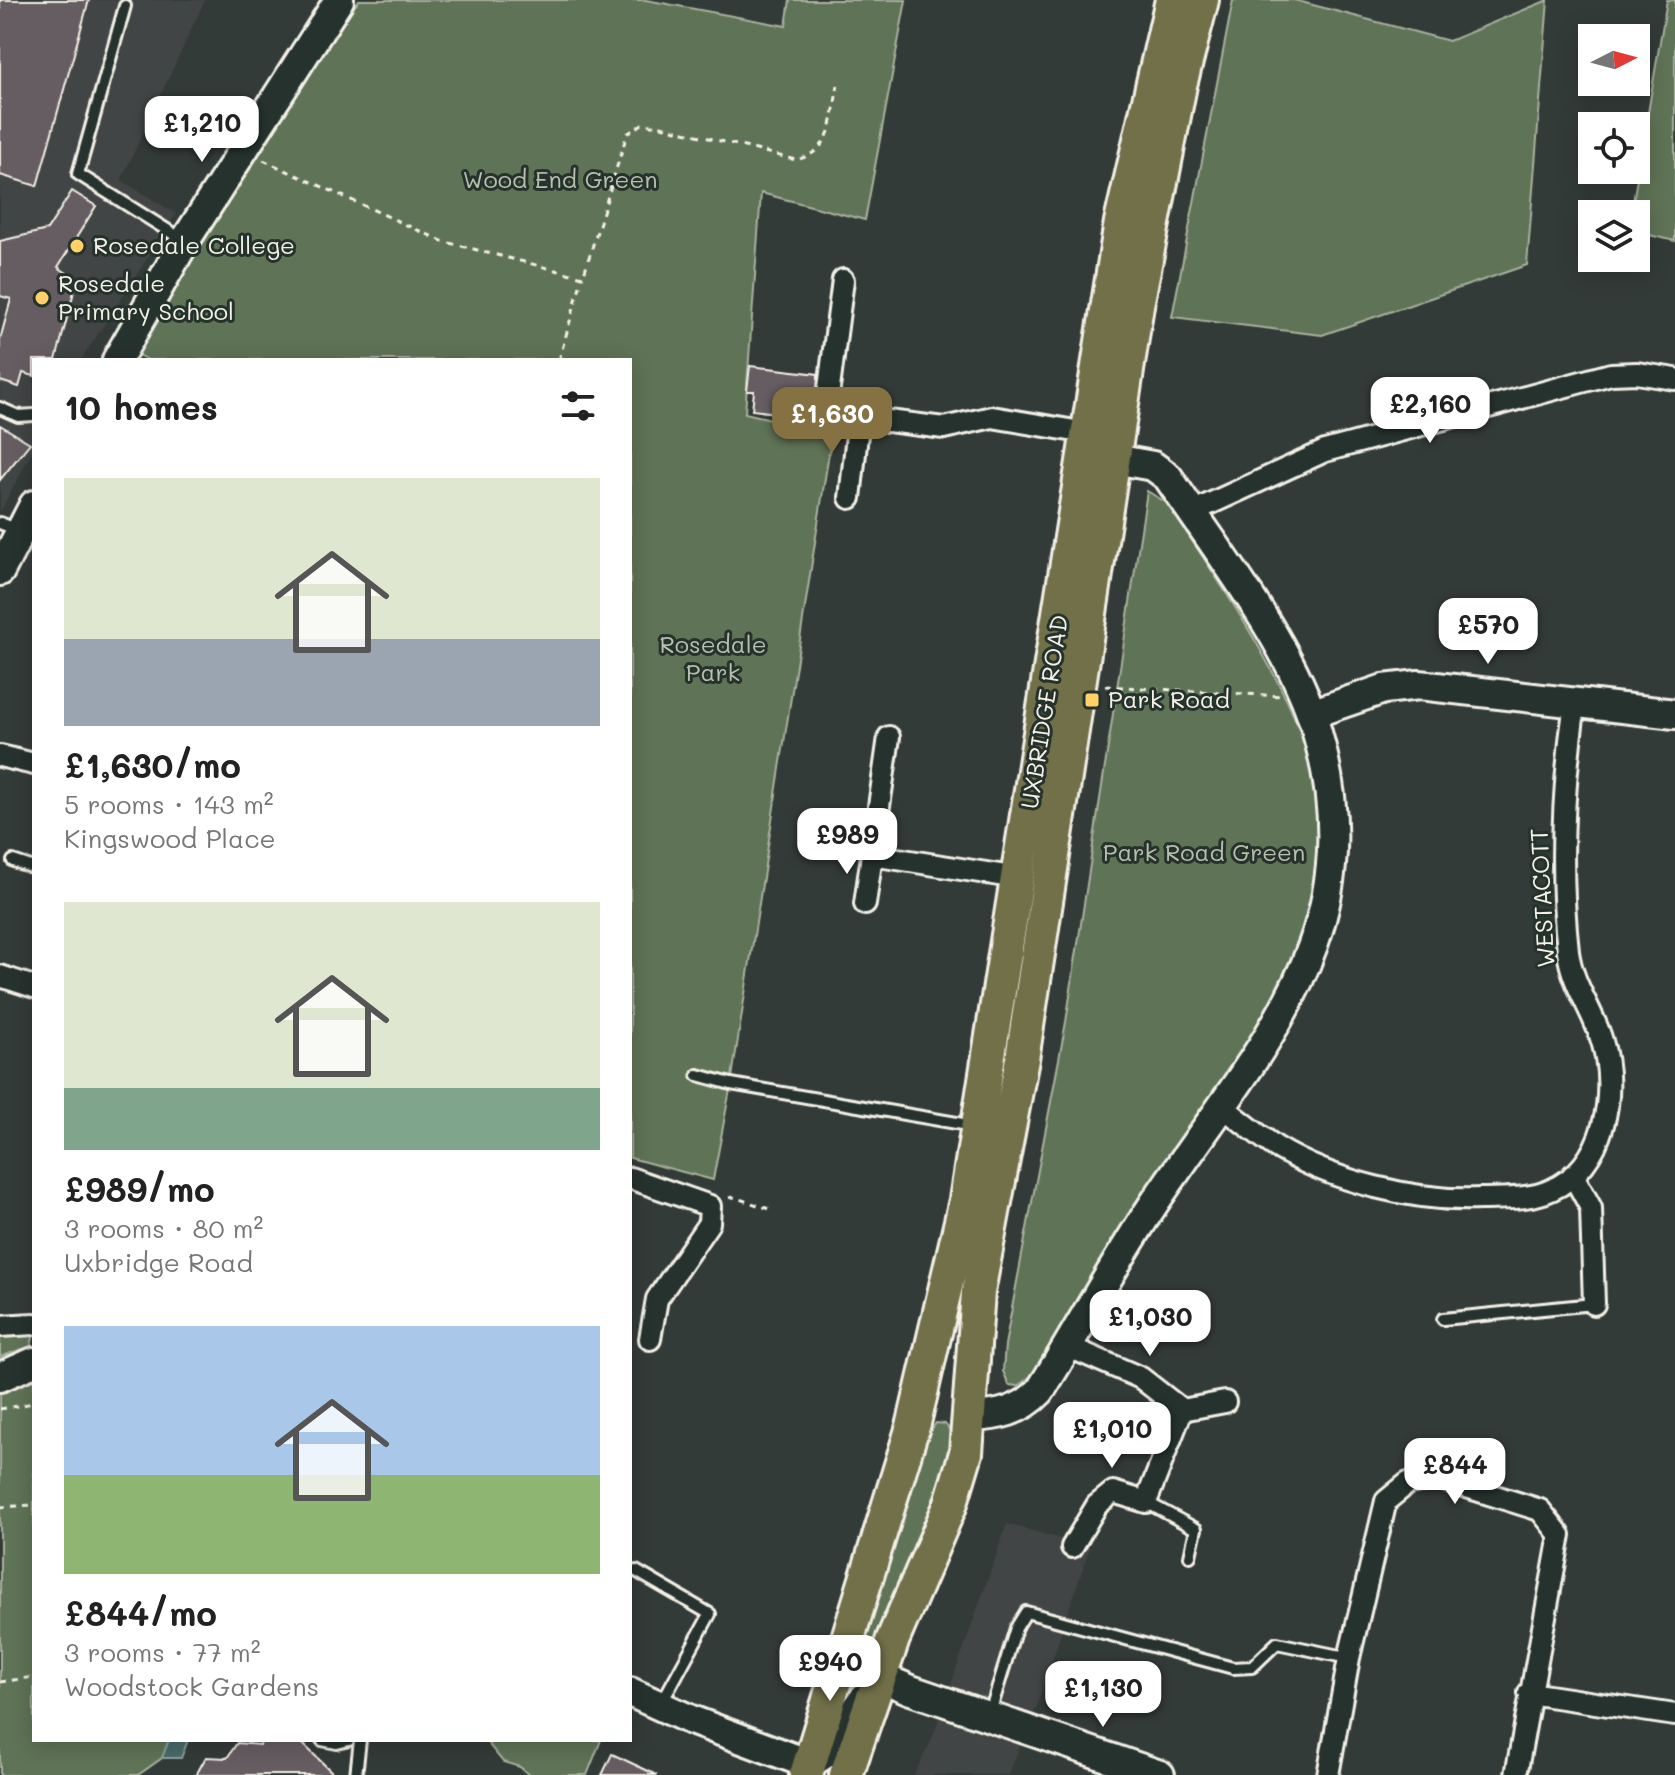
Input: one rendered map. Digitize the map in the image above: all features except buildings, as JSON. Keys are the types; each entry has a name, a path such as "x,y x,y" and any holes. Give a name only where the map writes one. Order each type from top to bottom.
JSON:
{"main road":[{"name":"UXBRIDGE ROAD","path":"807,1770 914,1423 950,1277 980,1127 1123,208 1172,0"},
{"name":"UXBRIDGE ROAD","path":"846,1775 879,1677 950,1506 966,1453 978,1292 1022,1059 1150,233 1180,85 1202,0"},
{"path":"914,1423 943,1411 971,1417"}],"street":[{"path":"118,358 185,241 339,0"},
{"path":"843,280 828,396 841,415 944,428 992,417 1087,433"},
{"path":"1192,512 1301,460 1364,439 1611,374 1637,373 1675,379"},
{"path":"850,498 859,417"},
{"path":"971,1417 994,1416 1029,1402 1156,1200 1223,1107 1294,995 1309,959 1323,908 1330,863 1331,812 1308,706 1269,630 1162,470 1144,463 1114,459"},
{"path":"0,571 24,514"},
{"path":"1308,706 1384,689 1419,685 1675,714"},
{"name":"WESTACOTT","path":"1223,1107 1290,1154 1408,1196 1447,1200 1526,1197 1551,1190 1573,1175 1596,1143 1609,1095 1603,1042 1579,992 1568,952 1564,788 1575,703"},
{"path":"865,904 889,737"},
{"path":"0,756 32,764"},
{"path":"872,855 1018,878"},
{"path":"0,976 32,986"},
{"path":"1573,1175 1591,1208 1594,1304"},
{"path":"632,1179 710,1206 709,1223 657,1299 650,1339"},
{"path":"0,1326 32,1324"},
{"path":"1067,1346 1141,1378 1182,1410 1225,1402"},
{"path":"0,1377 32,1363"},
{"path":"1072,1547 1097,1505 1113,1492 1146,1502 1182,1410"},
{"path":"1328,1775 1349,1658 1386,1501 1408,1483 1438,1478 1540,1510 1560,1535 1516,1775"},
{"path":"845,1649 854,1664 879,1677 1103,1766 1160,1775"},
{"path":"632,1693 807,1770 838,1739 879,1677"},
{"path":"1529,1693 1675,1715"}],"lane":[{"path":"125,6 78,174 185,241"},
{"path":"0,408 18,416 32,415"},
{"path":"13,861 32,867"},
{"path":"698,1075 731,1084 980,1127"},
{"path":"1443,1319 1594,1304"},
{"path":"1146,1502 1196,1529 1190,1556"},
{"path":"636,1571 710,1614 660,1706"},
{"path":"988,1718 1016,1628 1026,1612 1233,1668 1252,1667 1277,1643 1349,1658"},
{"path":"356,1775 360,1742"}],"path":[{"path":"560,358 627,134 642,124 661,126 796,160 813,155 826,143 838,85"},
{"path":"241,151 442,241 583,277"},
{"path":"1100,686 1308,706"},
{"path":"710,1206 733,1197 773,1210"},
{"path":"0,1409 32,1403"},
{"path":"0,1507 32,1505"},
{"path":"0,1682 32,1677"}],"shaded area":[{"name":"Rosedale College","path":"0,0 205,0 121,180 176,214 82,358 32,358 32,452 0,512"},
{"path":"1007,1524 1090,1547 1036,1708 1008,1775 914,1775 932,1739"}],"green space":[{"name":"Wood End Green","path":"359,0 646,0 786,26 790,0 906,0 865,220 761,193 745,413 832,433 731,1084 713,1180 632,1159 632,358 144,358 124,348"},
{"path":"1233,0 1294,0 1449,41 1548,0 1527,265 1322,335 1172,317"},
{"path":"1667,0 1675,0 1675,241 1650,235 1650,200 1633,200 1636,184 1650,184 1648,112"},
{"name":"Park Road Green","path":"1147,491 1167,503 1276,678 1308,752 1316,786 1319,844 1310,899 1292,954 1268,1006 1238,1057 1127,1221 1037,1371 1018,1386 1009,1385 1003,1371 1005,1345 1066,1022"},
{"path":"32,1333 31,1346 0,1357 0,1336"},
{"path":"32,1376 32,1742 168,1742 162,1758 138,1775 0,1775 0,1389"},
{"path":"936,1423 945,1424 952,1433 947,1466 868,1663 859,1656 925,1439"},
{"path":"487,1742 600,1742 587,1775 529,1775 520,1767 503,1762"}],"water":[{"path":"168,1742 187,1742 181,1758 162,1758"}],"place":[{"name":"Rosedale College","path":"77,246"},
{"name":"Rosedale Primary School","path":"42,298"},
{"name":"Park Road","path":"1092,700"}],"park label":[{"name":"Rosedale Park","path":"713,659"}]}
